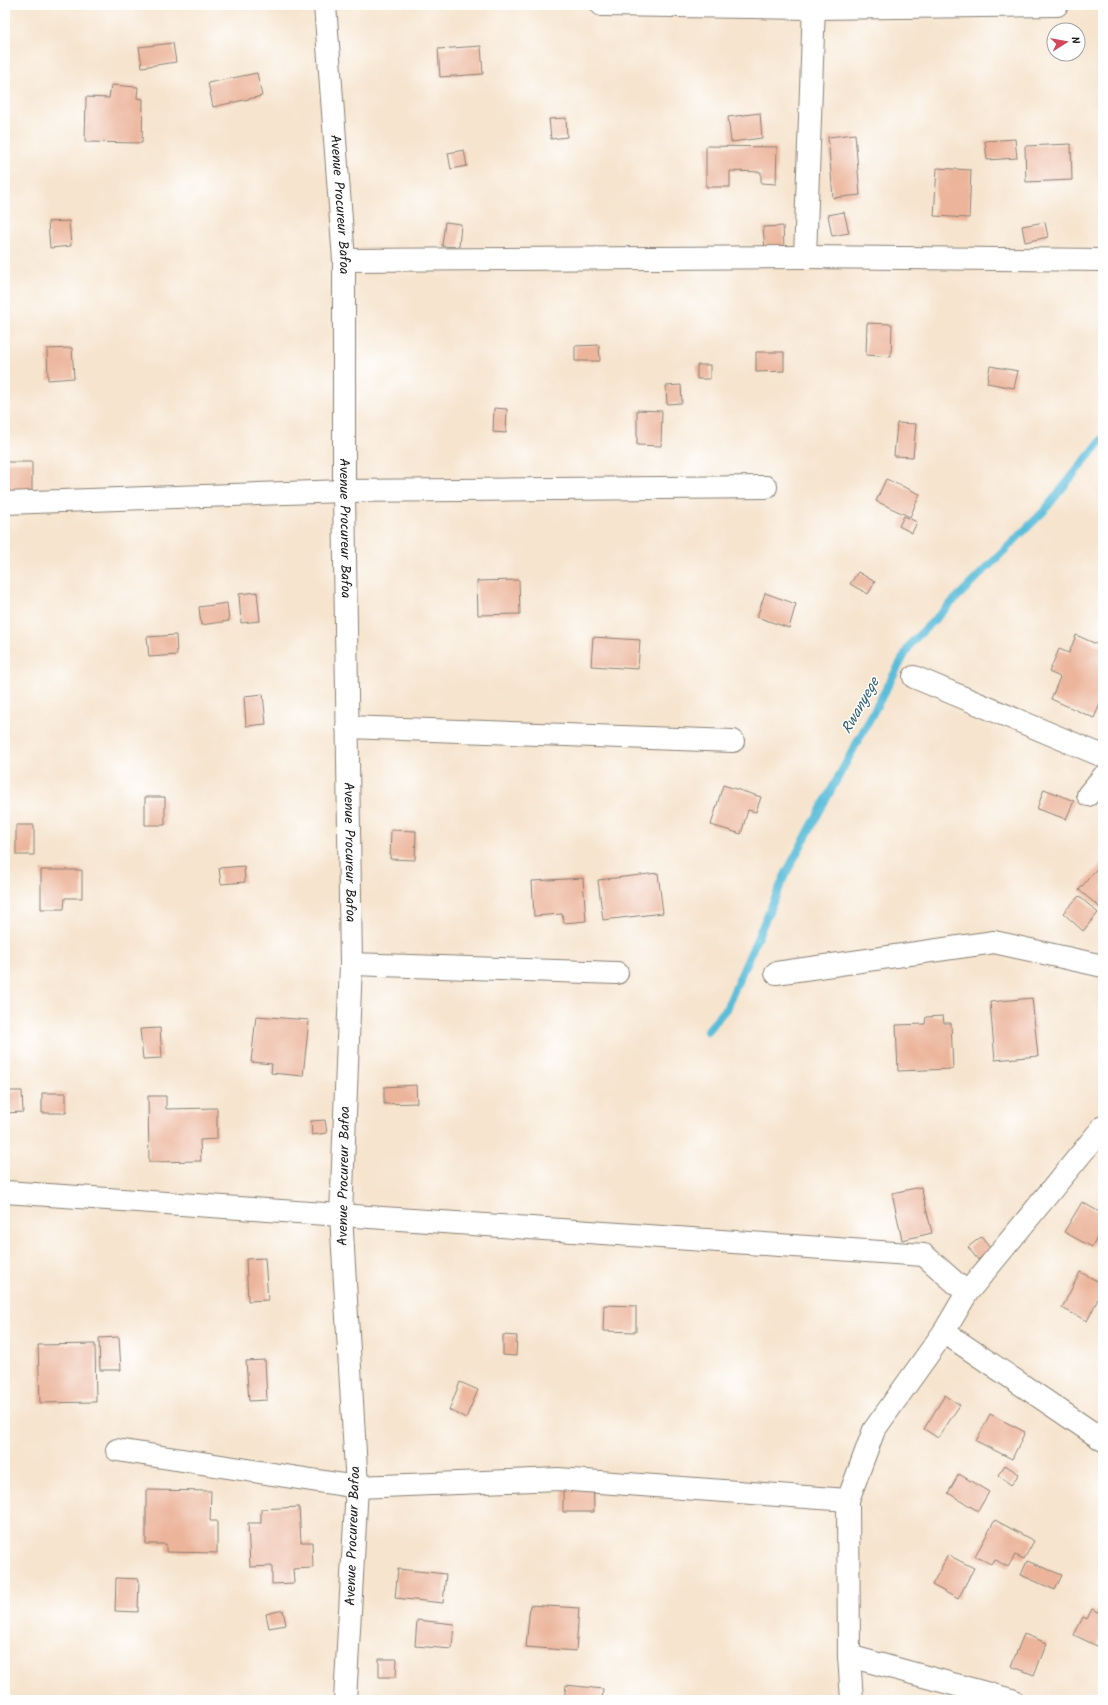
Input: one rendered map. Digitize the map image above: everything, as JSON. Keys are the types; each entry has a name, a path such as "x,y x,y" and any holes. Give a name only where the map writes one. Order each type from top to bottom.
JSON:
{"street":[{"name":"Avenue Procureur Bafoa","path":"325,5 344,260 344,491 351,964 341,1215 357,1487 345,1700"},
{"path":"602,5 1057,5"},
{"path":"805,257 814,6"},
{"path":"344,260 805,257 1103,260"},
{"path":"5,504 344,491 766,487"},
{"path":"914,677 1103,756"},
{"path":"347,727 733,741"},
{"path":"1088,796 1103,776"},
{"path":"776,973 994,942 1103,966"},
{"path":"351,964 617,973"},
{"path":"852,1700 849,1656 848,1500 874,1430 944,1332 967,1293 1103,1127"},
{"path":"5,1192 924,1255 967,1293"},
{"path":"944,1332 1103,1440"},
{"path":"117,1450 357,1487 558,1480 848,1500"},
{"path":"849,1656 1012,1700"}],"building":[{"path":"173,43 176,62 142,67 139,47"},
{"path":"481,46 483,74 440,77 438,49"},
{"path":"257,73 262,96 213,107 208,83"},
{"path":"111,85 138,87 137,98 143,99 142,143 85,142 86,97 109,98"},
{"path":"760,113 762,138 731,142 728,117"},
{"path":"566,118 567,137 551,139 549,119"},
{"path":"855,134 860,195 833,198 828,137"},
{"path":"1015,139 1017,158 987,160 985,141"},
{"path":"1071,144 1072,180 1026,182 1025,146"},
{"path":"706,146 777,147 776,184 761,183 761,172 730,171 730,187 706,187"},
{"path":"464,150 467,166 451,169 448,153"},
{"path":"937,168 971,170 969,218 934,216"},
{"path":"844,212 849,233 832,236 828,215"},
{"path":"69,221 71,246 50,248 48,222"},
{"path":"445,222 461,224 459,247 442,246"},
{"path":"1045,222 1048,237 1025,242 1022,226"},
{"path":"783,226 784,248 765,249 763,227"},
{"path":"867,323 892,324 891,357 866,355"},
{"path":"599,345 600,361 575,361 575,346"},
{"path":"72,348 74,378 48,380 47,349"},
{"path":"756,352 784,352 784,371 756,372"},
{"path":"697,365 710,365 710,379 697,379"},
{"path":"990,366 1018,371 1014,388 987,383"},
{"path":"681,385 682,403 667,404 666,386"},
{"path":"494,408 507,409 506,433 493,432"},
{"path":"637,410 662,411 661,446 637,445"},
{"path":"897,423 916,424 913,457 894,456"},
{"path":"5,462 32,462 32,495 5,496"},
{"path":"886,479 920,494 910,517 876,501"},
{"path":"904,516 917,522 912,533 899,526"},
{"path":"858,572 875,582 868,594 850,584"},
{"path":"519,580 520,614 478,615 477,581"},
{"path":"257,592 260,621 241,623 239,594"},
{"path":"765,593 796,604 789,628 757,617"},
{"path":"227,603 229,621 201,625 199,607"},
{"path":"176,635 177,655 149,657 147,637"},
{"path":"1076,635 1103,647 1103,697 1094,718 1051,699 1060,677 1049,672 1059,649 1069,653"},
{"path":"593,637 640,640 638,669 591,666"},
{"path":"263,694 266,724 246,726 244,696"},
{"path":"723,785 761,797 756,812 748,810 741,834 711,825"},
{"path":"1044,789 1074,801 1066,819 1037,809"},
{"path":"145,797 165,797 165,825 145,825"},
{"path":"16,825 34,825 34,855 16,855"},
{"path":"391,830 416,831 415,860 390,859"},
{"path":"1103,861 1103,910 1079,890"},
{"path":"244,866 245,882 221,884 219,868"},
{"path":"41,870 82,870 82,898 65,898 64,909 41,909"},
{"path":"658,873 663,913 603,920 598,880"},
{"path":"583,878 586,921 564,923 562,914 534,916 532,881"},
{"path":"1079,896 1098,913 1083,931 1063,913"},
{"path":"1032,998 1038,1056 995,1060 990,1002"},
{"path":"256,1016 309,1020 303,1076 271,1073 272,1064 251,1062"},
{"path":"943,1016 944,1023 951,1023 953,1069 898,1071 896,1025 925,1024 926,1017"},
{"path":"160,1028 162,1058 143,1059 140,1029"},
{"path":"416,1085 417,1103 384,1104 384,1087"},
{"path":"5,1091 22,1091 23,1112 5,1113"},
{"path":"42,1093 66,1093 66,1113 42,1113"},
{"path":"148,1096 166,1096 166,1109 217,1108 217,1139 200,1140 201,1161 149,1162"},
{"path":"325,1120 327,1133 312,1135 311,1121"},
{"path":"921,1187 932,1233 902,1240 892,1193"},
{"path":"1082,1202 1103,1214 1103,1218 1098,1228 1101,1230 1092,1247 1064,1232"},
{"path":"981,1237 991,1249 978,1260 968,1247"},
{"path":"265,1258 268,1300 248,1301 246,1259"},
{"path":"1080,1272 1103,1284 1103,1289 1087,1321 1062,1308"},
{"path":"604,1305 636,1306 636,1332 603,1331"},
{"path":"503,1335 517,1336 516,1356 503,1355"},
{"path":"119,1337 121,1370 100,1370 99,1338"},
{"path":"95,1344 96,1402 40,1403 38,1345"},
{"path":"265,1360 267,1400 249,1401 246,1361"},
{"path":"460,1382 478,1390 466,1418 449,1410"},
{"path":"945,1395 960,1405 938,1438 924,1429"},
{"path":"990,1414 1025,1432 1012,1459 976,1441"},
{"path":"1005,1465 1019,1474 1011,1485 998,1475"},
{"path":"563,1471 593,1471 594,1512 563,1512"},
{"path":"959,1474 989,1492 978,1511 948,1493"},
{"path":"146,1490 211,1491 210,1521 217,1521 217,1553 166,1552 166,1544 146,1544"},
{"path":"299,1507 301,1542 312,1542 313,1568 293,1569 294,1583 272,1584 272,1566 250,1567 248,1523 261,1523 261,1509"},
{"path":"995,1520 1034,1541 1024,1559 1015,1555 1008,1567 994,1559 991,1564 975,1556"},
{"path":"948,1555 974,1568 958,1599 932,1585"},
{"path":"1027,1561 1062,1575 1055,1590 1021,1575"},
{"path":"398,1569 446,1574 443,1603 395,1598"},
{"path":"116,1578 139,1579 138,1612 115,1611"},
{"path":"530,1605 579,1608 576,1651 526,1647"},
{"path":"1092,1609 1103,1615 1103,1634 1097,1646 1074,1635 1083,1617 1087,1619"},
{"path":"283,1610 286,1625 269,1628 266,1614"},
{"path":"417,1620 454,1624 452,1649 415,1646"},
{"path":"1024,1634 1047,1643 1034,1675 1011,1666"},
{"path":"379,1659 397,1659 396,1677 379,1677"},
{"path":"566,1685 603,1689 602,1700 564,1700"}],"waterway":[{"name":"Rwanyege","path":"707,1031 726,1009 785,875 911,643 1043,512 1103,438"}]}
